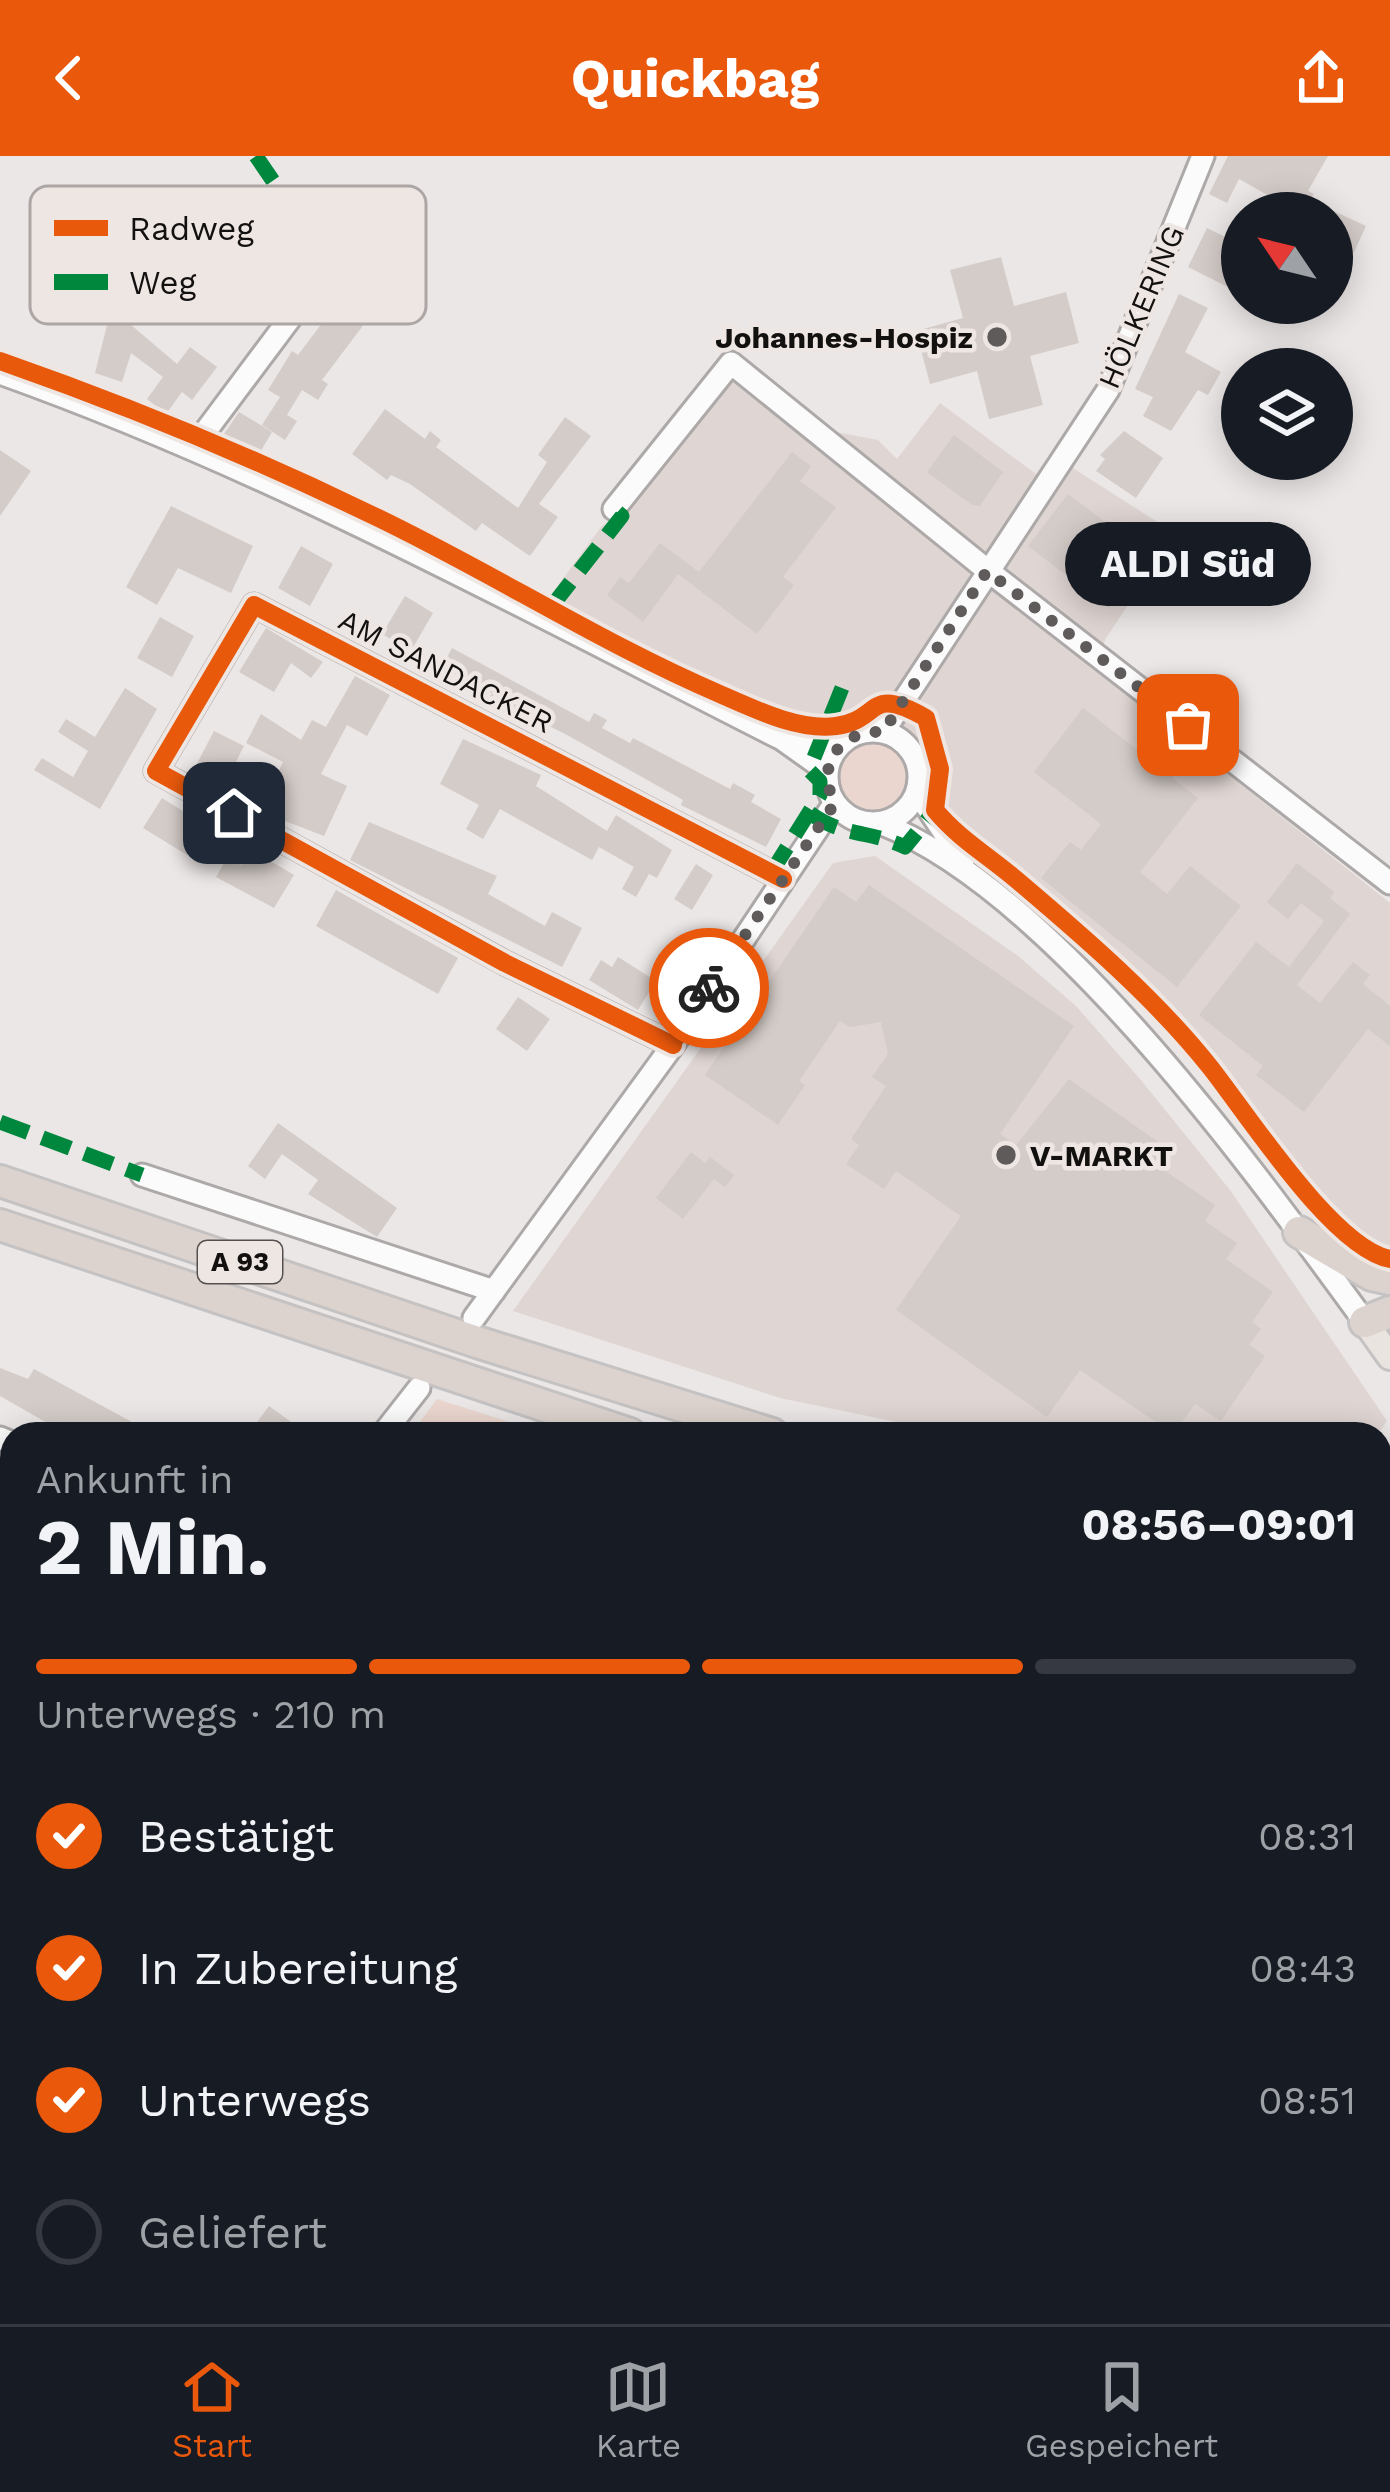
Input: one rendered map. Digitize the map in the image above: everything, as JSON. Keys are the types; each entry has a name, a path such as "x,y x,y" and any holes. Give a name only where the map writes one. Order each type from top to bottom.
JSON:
{"highway":[{"name":"A 93","path":"0,1181 480,1343 733,1422"},
{"name":"A 93","path":"0,1225 594,1422"},
{"path":"1299,1232 1372,1275 1390,1279"}],"main road":[{"path":"1378,1317 1390,1357"}],"street":[{"name":"HÖLKERING","path":"883,732 1108,390 1203,156"},
{"path":"193,448 286,324"},
{"path":"614,509 731,363 987,571 1390,883"},
{"path":"0,373 193,448 362,526 782,739 827,771 835,803 854,820 880,823 914,837 976,878 1059,953 1182,1084 1299,1232 1378,1317"},
{"name":"AM SANDACKER","path":"673,1045 505,962 156,771 254,604 783,879"},
{"path":"782,739 842,743 868,731 883,732 909,748 916,761 917,792 930,818 976,878"},
{"path":"827,771 842,743"},
{"path":"880,823 903,813 917,792"},
{"path":"474,1318 673,1045 835,803"},
{"path":"142,1175 494,1291"},
{"path":"392,1422 419,1388"}],"shaded area":[{"path":"729,349 836,432 878,440 897,459 940,403 1036,474 1051,454 1176,534 1106,638 1094,668 1390,903 1390,1248 1358,1234 1342,1218 1184,1019 962,825 548,599 601,527 638,499 665,464 647,448"},
{"path":"875,738 900,749 911,774 900,799 875,810 850,799 839,774 850,749"},
{"path":"875,856 1018,956 1076,1006 1230,1190 1386,1422 897,1422 780,1398 513,1311 833,863"},
{"path":"437,1399 509,1422 420,1422"}],"building":[{"path":"1228,156 1328,156 1310,192 1262,192 1239,179 1232,192 1221,192 1221,200 1209,194"},
{"path":"1353,220 1366,226 1353,254"},
{"path":"1207,228 1221,235 1221,284 1188,267"},
{"name":"Johannes-Hospiz","path":"1001,257 1014,306 1066,292 1079,343 1030,356 1043,405 989,419 977,371 930,384 916,331 963,318 950,270"},
{"path":"1179,294 1208,308 1185,352 1221,372 1208,395 1198,390 1171,431 1143,416 1153,397 1135,389"},
{"path":"130,324 177,364 190,347 217,367 192,400 182,392 166,414 147,399 163,377 131,353 122,382 95,373 107,325"},
{"path":"321,324 364,324 322,380 328,384 318,400 302,390 287,415 297,421 285,440 262,425 280,397 268,390 292,351 298,355"},
{"path":"385,409 425,439 430,431 441,440 436,447 518,508 547,462 538,455 565,417 591,436 539,504 558,517 530,556 482,523 476,531 410,484 391,475 387,480 352,454"},
{"path":"239,412 272,432 259,454 224,434"},
{"path":"1124,431 1163,458 1136,498 1096,471 1105,459 1100,455"},
{"path":"954,435 1003,472 980,506 927,472"},
{"path":"0,450 31,471 0,516"},
{"path":"792,452 811,466 800,481 836,507 783,577 794,585 757,634 678,574 643,622 607,595 620,577 629,583 660,543 699,572"},
{"path":"1068,494 1104,521 1091,537 1130,566 1120,579 1127,584 1109,608 1028,546"},
{"path":"171,506 253,546 231,593 178,568 157,605 126,587"},
{"path":"301,546 333,564 310,606 278,588"},
{"path":"405,596 433,613 411,651 382,634"},
{"path":"160,617 194,636 172,677 137,658"},
{"path":"266,628 323,662 311,678 291,663 274,692 239,672"},
{"path":"452,648 589,722 594,713 607,720 602,728 630,743 633,738 730,789 733,783 755,795 751,802 781,819 766,847 681,805 683,800 567,735 531,717 526,725 487,703 492,693 442,667"},
{"path":"355,676 390,695 367,736 347,725 321,774 347,786 324,836 259,811 283,762 246,743 261,714 301,740 312,720 326,727"},
{"path":"125,688 157,709 100,809 34,770 42,758 73,777 88,751 58,732 66,719 95,737"},
{"path":"1083,708 1143,754 1155,738 1185,762 1172,778 1198,798 1140,872 1167,894 1190,866 1241,906 1177,987 1041,878 1070,842 1081,850 1101,824 1034,772"},
{"path":"214,731 244,746 222,789 192,773"},
{"path":"463,739 541,775 536,786 607,831 616,815 672,850 657,878 649,874 636,897 622,889 634,867 599,847 592,860 500,809 483,839 466,829 479,805 440,784"},
{"path":"162,798 210,828 192,858 143,828"},
{"path":"369,822 497,876 488,894 545,926 552,912 582,928 562,967 350,860"},
{"path":"250,849 294,875 274,908 216,877 227,858 241,865"},
{"path":"1297,863 1334,892 1330,898 1350,914 1297,985 1320,1003 1353,962 1370,975 1363,984 1390,1006 1390,1046 1368,1029 1304,1112 1256,1075 1263,1066 1199,1015 1256,942 1289,967 1324,921 1301,903 1288,919 1267,902"},
{"path":"696,864 713,875 692,910 674,899"},
{"name":"V-MARKT","path":"869,885 1074,1026 1000,1134 1016,1145 1069,1079 1165,1147 1154,1163 1215,1205 1205,1221 1237,1243 1226,1259 1273,1292 1252,1322 1261,1329 1249,1345 1265,1356 1221,1421 1195,1404 1182,1422 1156,1422 1080,1370 1047,1417 896,1310 961,1216 896,1171 884,1189 846,1164 859,1145 851,1139 886,1086 872,1077 888,1054 881,1022 850,1027 840,1021 799,1081 805,1085 778,1125 705,1075 834,887 856,902"},
{"path":"336,890 458,958 438,994 316,926"},
{"path":"618,957 656,981 638,1010 589,980 601,960 612,967"},
{"path":"518,997 550,1019 527,1051 496,1029"},
{"path":"278,1123 397,1208 377,1237 308,1194 318,1180 282,1154 265,1179 248,1166"},
{"path":"691,1152 705,1163 710,1157 734,1175 725,1187 714,1179 683,1219 656,1198"},
{"path":"0,1368 28,1379 34,1369 132,1422 46,1422 0,1396"},
{"path":"269,1406 291,1422 257,1422"}],"marked path":[{"path":"256,156 276,186"},
{"path":"552,606 622,516 614,509"},
{"path":"771,873 820,795 820,781 809,770 842,688"},
{"path":"810,813 833,826 905,847 935,810"},
{"path":"0,1122 142,1175"}],"cycle path":[{"path":"0,361 188,433 327,494 633,653 762,712 822,727 851,723 883,704 907,708 926,718 940,769 935,810 1143,993 1210,1067 1318,1206 1367,1250 1390,1259"},
{"path":"673,1045 505,963 156,771 254,605 783,879"}],"way so far":[{"path":"709,988 835,803 826,782 835,751 854,735 883,732 987,571 1188,725"}],"place":[{"name":"Johannes-Hospiz","path":"997,337"},
{"name":"ALDI Süd","path":"1188,725"},
{"name":"V-MARKT","path":"1006,1155"}],"route":[{"path":"234,813 538,980 673,1045 709,988"}]}
